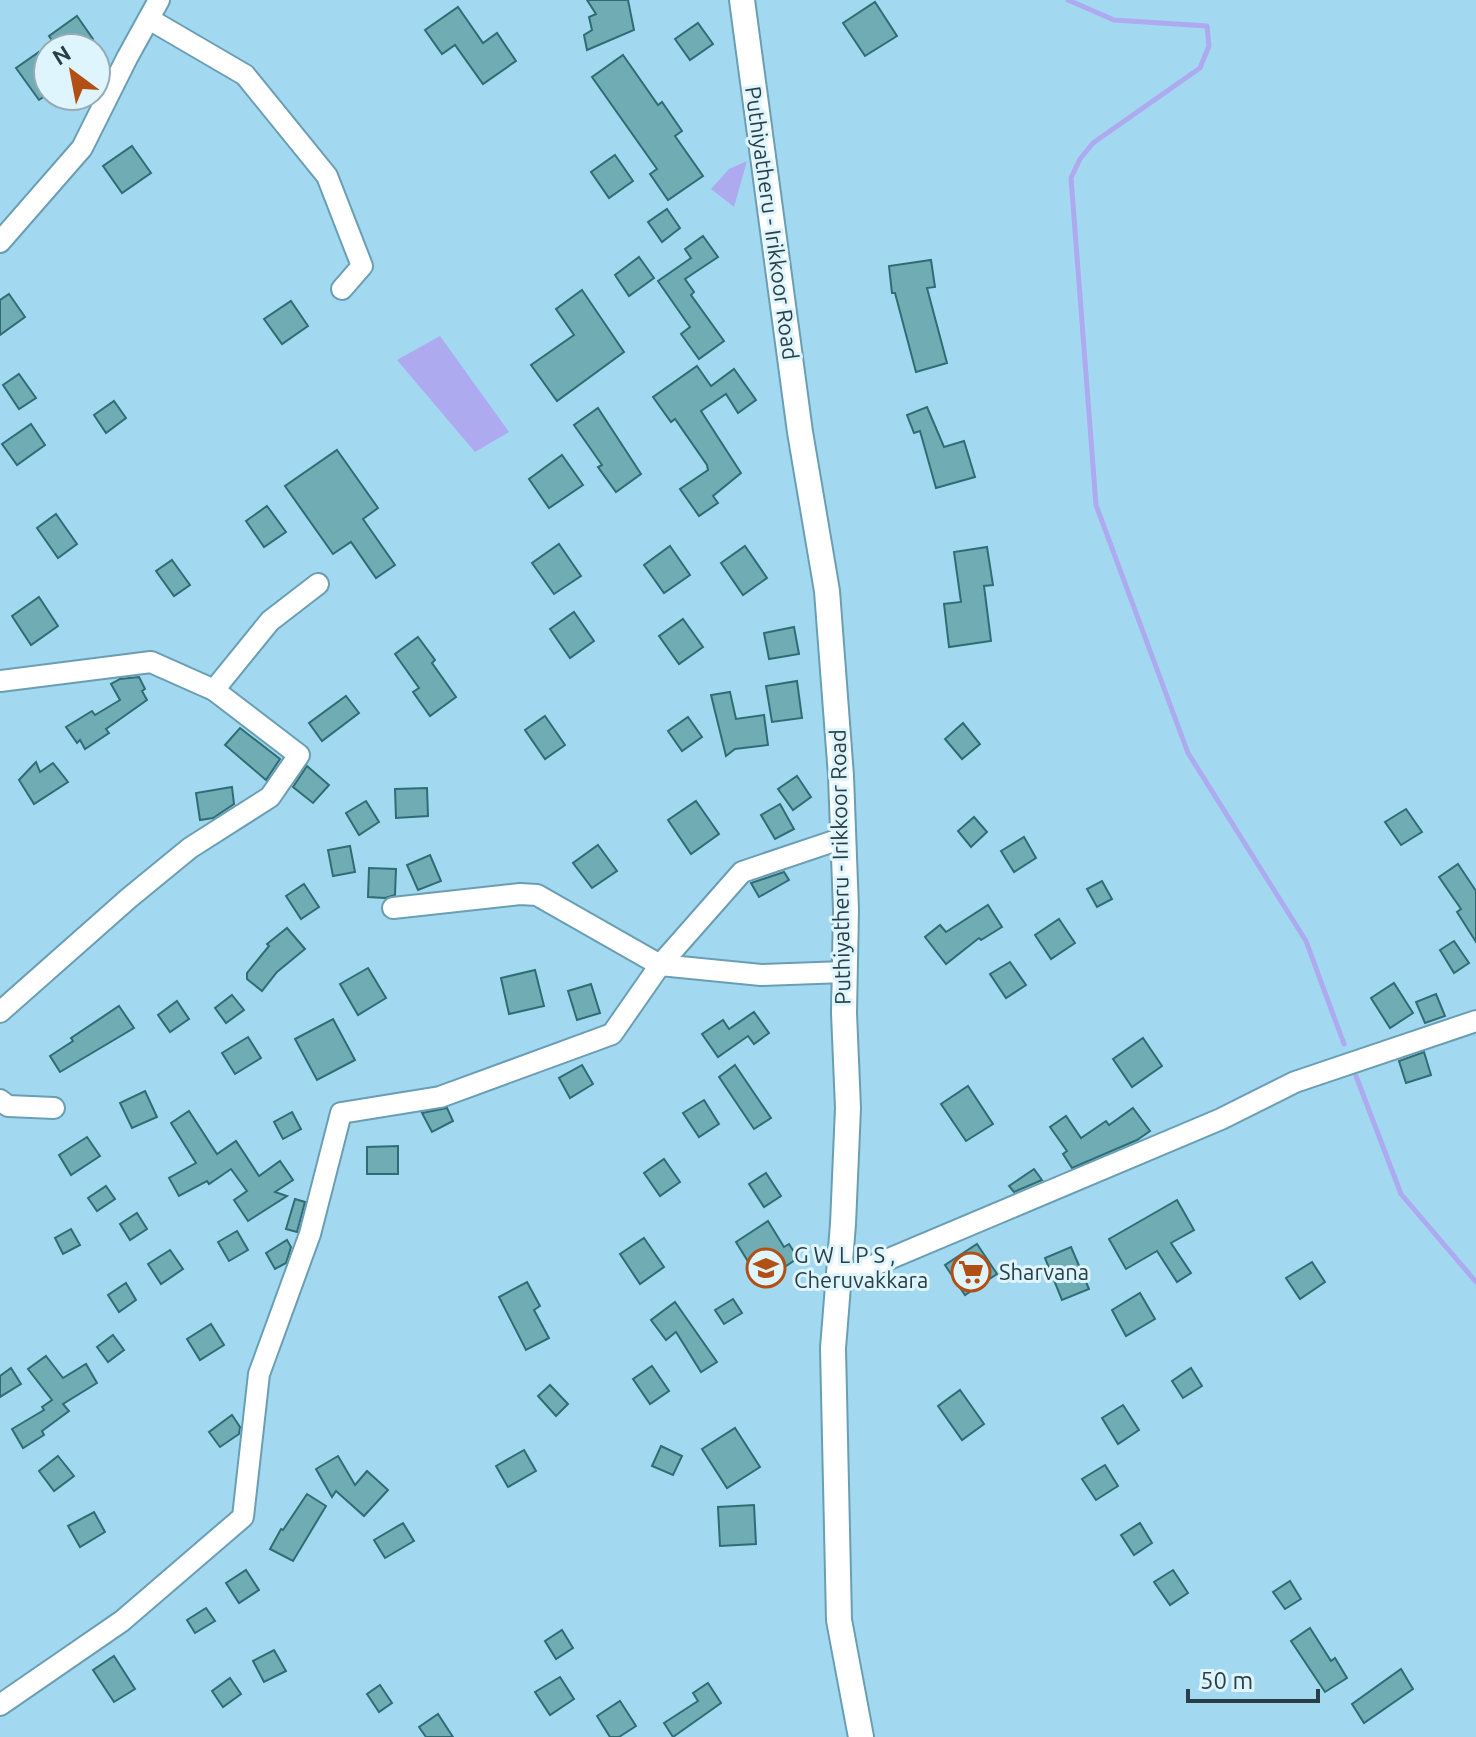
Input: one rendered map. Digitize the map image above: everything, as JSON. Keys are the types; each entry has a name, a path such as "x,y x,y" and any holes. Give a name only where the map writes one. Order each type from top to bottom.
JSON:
{"main road":[{"name":"Puthiyatheru - Irikkoor Road","path":"742,0 800,432 827,591 843,838 848,1108 833,1348 839,1620 861,1737"}],"street":[{"path":"0,242 82,148 159,0"},
{"path":"149,19 245,75 327,176 362,266 342,289"},
{"path":"214,690 270,621 318,584"},
{"path":"0,681 151,662 214,690 299,755 270,797 190,848 0,1012"},
{"path":"0,1705 122,1621 243,1517 259,1374 310,1234 341,1113 440,1097 612,1034 660,965 742,872 843,838"},
{"path":"393,908 520,894 537,895 660,965 761,975 845,972"},
{"path":"839,1280 1221,1119 1295,1082 1476,1021"},
{"path":"0,1100 8,1106 54,1108"}],"shaded area":[{"path":"747,161 734,207 711,189 729,169"},
{"path":"440,336 509,432 475,452 397,360"}],"building":[{"path":"587,0 628,0 634,30 587,50 584,35 592,30 589,17 596,14"},
{"path":"875,2 897,36 865,56 843,23"},
{"path":"458,7 483,43 497,33 516,61 483,84 455,45 442,54 425,30"},
{"path":"77,16 88,32 55,32"},
{"path":"698,23 713,44 690,60 675,39"},
{"path":"623,55 658,105 662,102 682,131 675,136 703,176 668,200 650,174 657,169 592,77"},
{"path":"32,57 32,90 16,68"},
{"path":"132,146 151,173 122,193 103,166"},
{"path":"615,155 633,181 609,198 591,172"},
{"path":"667,209 680,228 662,242 648,222"},
{"path":"703,236 718,257 685,279 694,292 691,295 724,341 699,359 681,334 690,327 658,281 691,258 685,249"},
{"path":"639,257 654,278 629,296 615,275"},
{"path":"931,260 935,287 927,288 947,363 916,372 895,293 892,293 889,266"},
{"path":"582,290 624,352 557,401 531,365 574,335 556,309"},
{"path":"9,294 25,317 0,335 0,300"},
{"path":"291,301 308,326 282,344 264,319"},
{"path":"697,366 711,386 734,369 756,400 738,413 726,394 701,411 741,473 713,496 718,503 699,516 680,489 708,470 707,465 675,419 671,422 653,397"},
{"path":"19,374 36,398 19,409 3,385"},
{"path":"114,401 126,418 106,433 94,415"},
{"path":"927,407 944,447 964,441 975,477 936,488 920,431 914,433 907,415"},
{"path":"598,408 641,474 616,492 598,467 602,465 574,425"},
{"path":"31,424 45,445 17,465 2,444"},
{"path":"337,450 378,508 363,519 395,565 376,578 351,542 333,554 285,486"},
{"path":"562,455 583,485 549,508 529,479"},
{"path":"267,506 286,532 264,547 246,521"},
{"path":"56,514 77,544 58,558 37,528"},
{"path":"559,544 581,576 554,594 532,563"},
{"path":"670,546 690,575 664,593 644,565"},
{"path":"745,546 767,578 743,595 721,563"},
{"path":"987,547 993,585 984,586 991,641 949,647 944,604 961,602 954,552"},
{"path":"172,560 190,585 174,596 156,571"},
{"path":"39,597 58,626 31,645 12,616"},
{"path":"574,612 594,641 570,658 550,629"},
{"path":"683,619 703,647 679,664 659,636"},
{"path":"794,627 799,654 769,659 764,633"},
{"path":"418,637 456,697 430,716 413,692 419,688 395,654"},
{"path":"139,677 147,700 106,729 109,733 85,749 80,740 77,743 66,727 92,711 95,715 120,700 111,684 120,679"},
{"path":"797,681 802,718 772,722 766,686"},
{"path":"730,692 736,719 764,715 768,745 735,749 726,756 711,695"},
{"path":"346,696 359,713 322,741 309,723"},
{"path":"545,716 565,745 545,759 525,730"},
{"path":"688,717 702,737 682,751 668,731"},
{"path":"963,723 980,744 962,759 945,739"},
{"path":"240,728 280,759 266,780 225,745"},
{"path":"36,762 40,772 53,763 68,782 34,804 19,780"},
{"path":"307,766 329,785 313,803 293,787"},
{"path":"797,776 811,797 793,810 778,789"},
{"path":"232,787 234,804 213,818 200,820 196,793"},
{"path":"427,788 428,816 396,818 395,789"},
{"path":"366,801 379,822 359,835 346,813"},
{"path":"696,801 719,834 691,854 668,820"},
{"path":"780,804 794,829 775,839 761,815"},
{"path":"1406,809 1422,832 1401,845 1385,822"},
{"path":"974,817 987,832 971,847 958,831"},
{"path":"1024,837 1036,858 1014,872 1001,851"},
{"path":"598,845 617,871 592,888 573,863"},
{"path":"350,846 355,872 333,876 328,850"},
{"path":"430,855 441,881 418,890 407,865"},
{"path":"1458,864 1476,891 1476,942 1457,912 1461,909 1439,877"},
{"path":"369,868 396,869 395,895 368,897"},
{"path":"784,872 789,880 759,897 751,883"},
{"path":"1102,881 1112,899 1097,907 1087,889"},
{"path":"304,884 319,907 301,919 286,896"},
{"path":"988,905 1002,927 981,940 979,938 946,964 925,937 940,925 946,932"},
{"path":"1059,919 1075,943 1051,959 1035,935"},
{"path":"287,928 305,949 277,972 262,991 247,979 247,973 269,946 267,944"},
{"path":"1454,941 1469,963 1454,973 1440,950"},
{"path":"1010,962 1026,985 1006,998 990,974"},
{"path":"368,968 386,998 358,1015 340,984"},
{"path":"535,970 544,1006 509,1014 501,978"},
{"path":"1394,983 1413,1013 1390,1028 1371,998"},
{"path":"591,984 600,1013 577,1020 568,991"},
{"path":"1436,994 1445,1016 1425,1023 1416,1002"},
{"path":"232,995 244,1010 226,1023 215,1008"},
{"path":"177,1001 189,1019 170,1032 158,1015"},
{"path":"119,1006 134,1028 60,1072 50,1056"},
{"path":"754,1012 769,1033 754,1044 748,1036 718,1057 702,1034 723,1020 729,1029"},
{"path":"333,1019 355,1060 317,1080 295,1039"},
{"path":"248,1037 261,1058 235,1074 222,1053"},
{"path":"1143,1038 1162,1066 1132,1087 1113,1059"},
{"path":"1424,1052 1431,1075 1406,1083 1399,1061"},
{"path":"582,1065 593,1084 570,1098 559,1078"},
{"path":"735,1065 771,1118 754,1129 719,1077"},
{"path":"968,1086 993,1124 966,1141 941,1104"},
{"path":"145,1091 157,1117 132,1128 120,1103"},
{"path":"704,1100 719,1124 699,1137 683,1113"},
{"path":"447,1108 453,1121 432,1132 422,1113"},
{"path":"1133,1108 1150,1131 1137,1140 1072,1168 1063,1154 1067,1151 1050,1127 1066,1116 1081,1138 1106,1121 1109,1125"},
{"path":"189,1111 217,1154 236,1141 259,1176 280,1161 293,1180 275,1192 287,1196 248,1221 234,1200 247,1191 231,1169 209,1184 207,1181 179,1196 169,1178 196,1163 171,1123"},
{"path":"292,1112 301,1129 283,1139 274,1122"},
{"path":"87,1137 100,1156 71,1175 59,1155"},
{"path":"398,1146 398,1174 367,1174 367,1147"},
{"path":"664,1159 680,1182 660,1196 644,1173"},
{"path":"1034,1169 1042,1180 1014,1192 1009,1186"},
{"path":"766,1173 781,1196 764,1207 749,1184"},
{"path":"106,1186 115,1199 97,1211 88,1198"},
{"path":"295,1199 305,1202 297,1232 286,1229"},
{"path":"1177,1200 1194,1230 1171,1243 1191,1273 1177,1282 1157,1251 1126,1269 1109,1239"},
{"path":"137,1213 147,1229 130,1240 120,1224"},
{"path":"768,1221 784,1247 789,1244 798,1258 780,1270 767,1251 749,1263 736,1242"},
{"path":"71,1229 80,1245 63,1254 55,1238"},
{"path":"237,1231 248,1250 229,1261 218,1242"},
{"path":"644,1238 664,1267 640,1284 620,1254"},
{"path":"287,1240 291,1247 286,1263 275,1269 266,1253"},
{"path":"977,1244 997,1274 965,1295 945,1265"},
{"path":"1071,1247 1089,1289 1062,1300 1045,1258"},
{"path":"170,1250 183,1269 161,1284 148,1264"},
{"path":"1312,1262 1325,1282 1300,1299 1286,1278"},
{"path":"527,1282 540,1306 534,1310 549,1338 526,1350 499,1297"},
{"path":"126,1283 136,1300 119,1312 108,1295"},
{"path":"1140,1293 1155,1319 1126,1336 1112,1310"},
{"path":"733,1299 742,1313 724,1324 715,1310"},
{"path":"675,1302 717,1362 701,1372 676,1332 666,1340 651,1320"},
{"path":"211,1324 224,1345 200,1360 187,1339"},
{"path":"113,1335 124,1350 108,1362 97,1347"},
{"path":"46,1356 63,1378 86,1364 97,1383 63,1404 69,1411 42,1431 44,1435 23,1448 12,1429 44,1410 42,1407 52,1400 28,1369"},
{"path":"652,1366 669,1391 650,1404 633,1379"},
{"path":"11,1368 21,1384 0,1397 0,1376"},
{"path":"1191,1368 1202,1386 1183,1398 1172,1381"},
{"path":"550,1385 568,1404 556,1416 538,1396"},
{"path":"960,1390 984,1424 962,1440 938,1406"},
{"path":"1123,1405 1139,1430 1118,1444 1102,1418"},
{"path":"232,1415 240,1427 239,1434 220,1447 209,1432"},
{"path":"735,1428 760,1467 727,1488 702,1449"},
{"path":"661,1446 682,1456 673,1475 652,1466"},
{"path":"524,1450 536,1471 508,1487 496,1466"},
{"path":"58,1456 74,1476 54,1491 39,1471"},
{"path":"338,1456 355,1485 367,1471 388,1490 364,1516 336,1491 332,1497 316,1469"},
{"path":"1105,1465 1118,1486 1096,1500 1082,1479"},
{"path":"307,1494 326,1506 293,1561 270,1549"},
{"path":"754,1505 756,1544 720,1546 718,1507"},
{"path":"94,1512 105,1532 80,1547 68,1526"},
{"path":"403,1523 414,1541 385,1558 374,1540"},
{"path":"1140,1523 1152,1543 1134,1555 1121,1535"},
{"path":"246,1570 259,1590 239,1603 226,1583"},
{"path":"1173,1570 1188,1593 1170,1605 1154,1582"},
{"path":"1290,1581 1301,1599 1285,1609 1273,1592"},
{"path":"206,1608 215,1621 195,1633 187,1620"},
{"path":"1310,1628 1331,1661 1335,1658 1347,1678 1325,1692 1291,1641"},
{"path":"562,1630 573,1648 556,1659 545,1641"},
{"path":"274,1650 286,1671 264,1682 253,1661"},
{"path":"114,1656 135,1689 114,1702 93,1670"},
{"path":"1401,1669 1413,1689 1364,1723 1352,1704"},
{"path":"560,1677 574,1699 550,1715 535,1692"},
{"path":"230,1678 241,1694 223,1707 212,1691"},
{"path":"708,1683 721,1703 673,1737 664,1723 698,1701 693,1693"},
{"path":"380,1685 392,1703 379,1712 367,1694"},
{"path":"620,1701 636,1726 619,1737 610,1737 597,1716"},
{"path":"438,1714 453,1737 426,1737 419,1727"}],"waterway":[{"path":"1068,0 1114,20 1207,26 1209,46 1200,68 1093,143 1080,159 1071,178 1096,505 1188,753 1306,941 1344,1044"},
{"path":"1356,1076 1401,1194 1476,1282"}],"place":[{"name":"G W L P S , Cheruvakkara","path":"766,1268"},
{"name":"Sharvana","path":"971,1272"}]}
